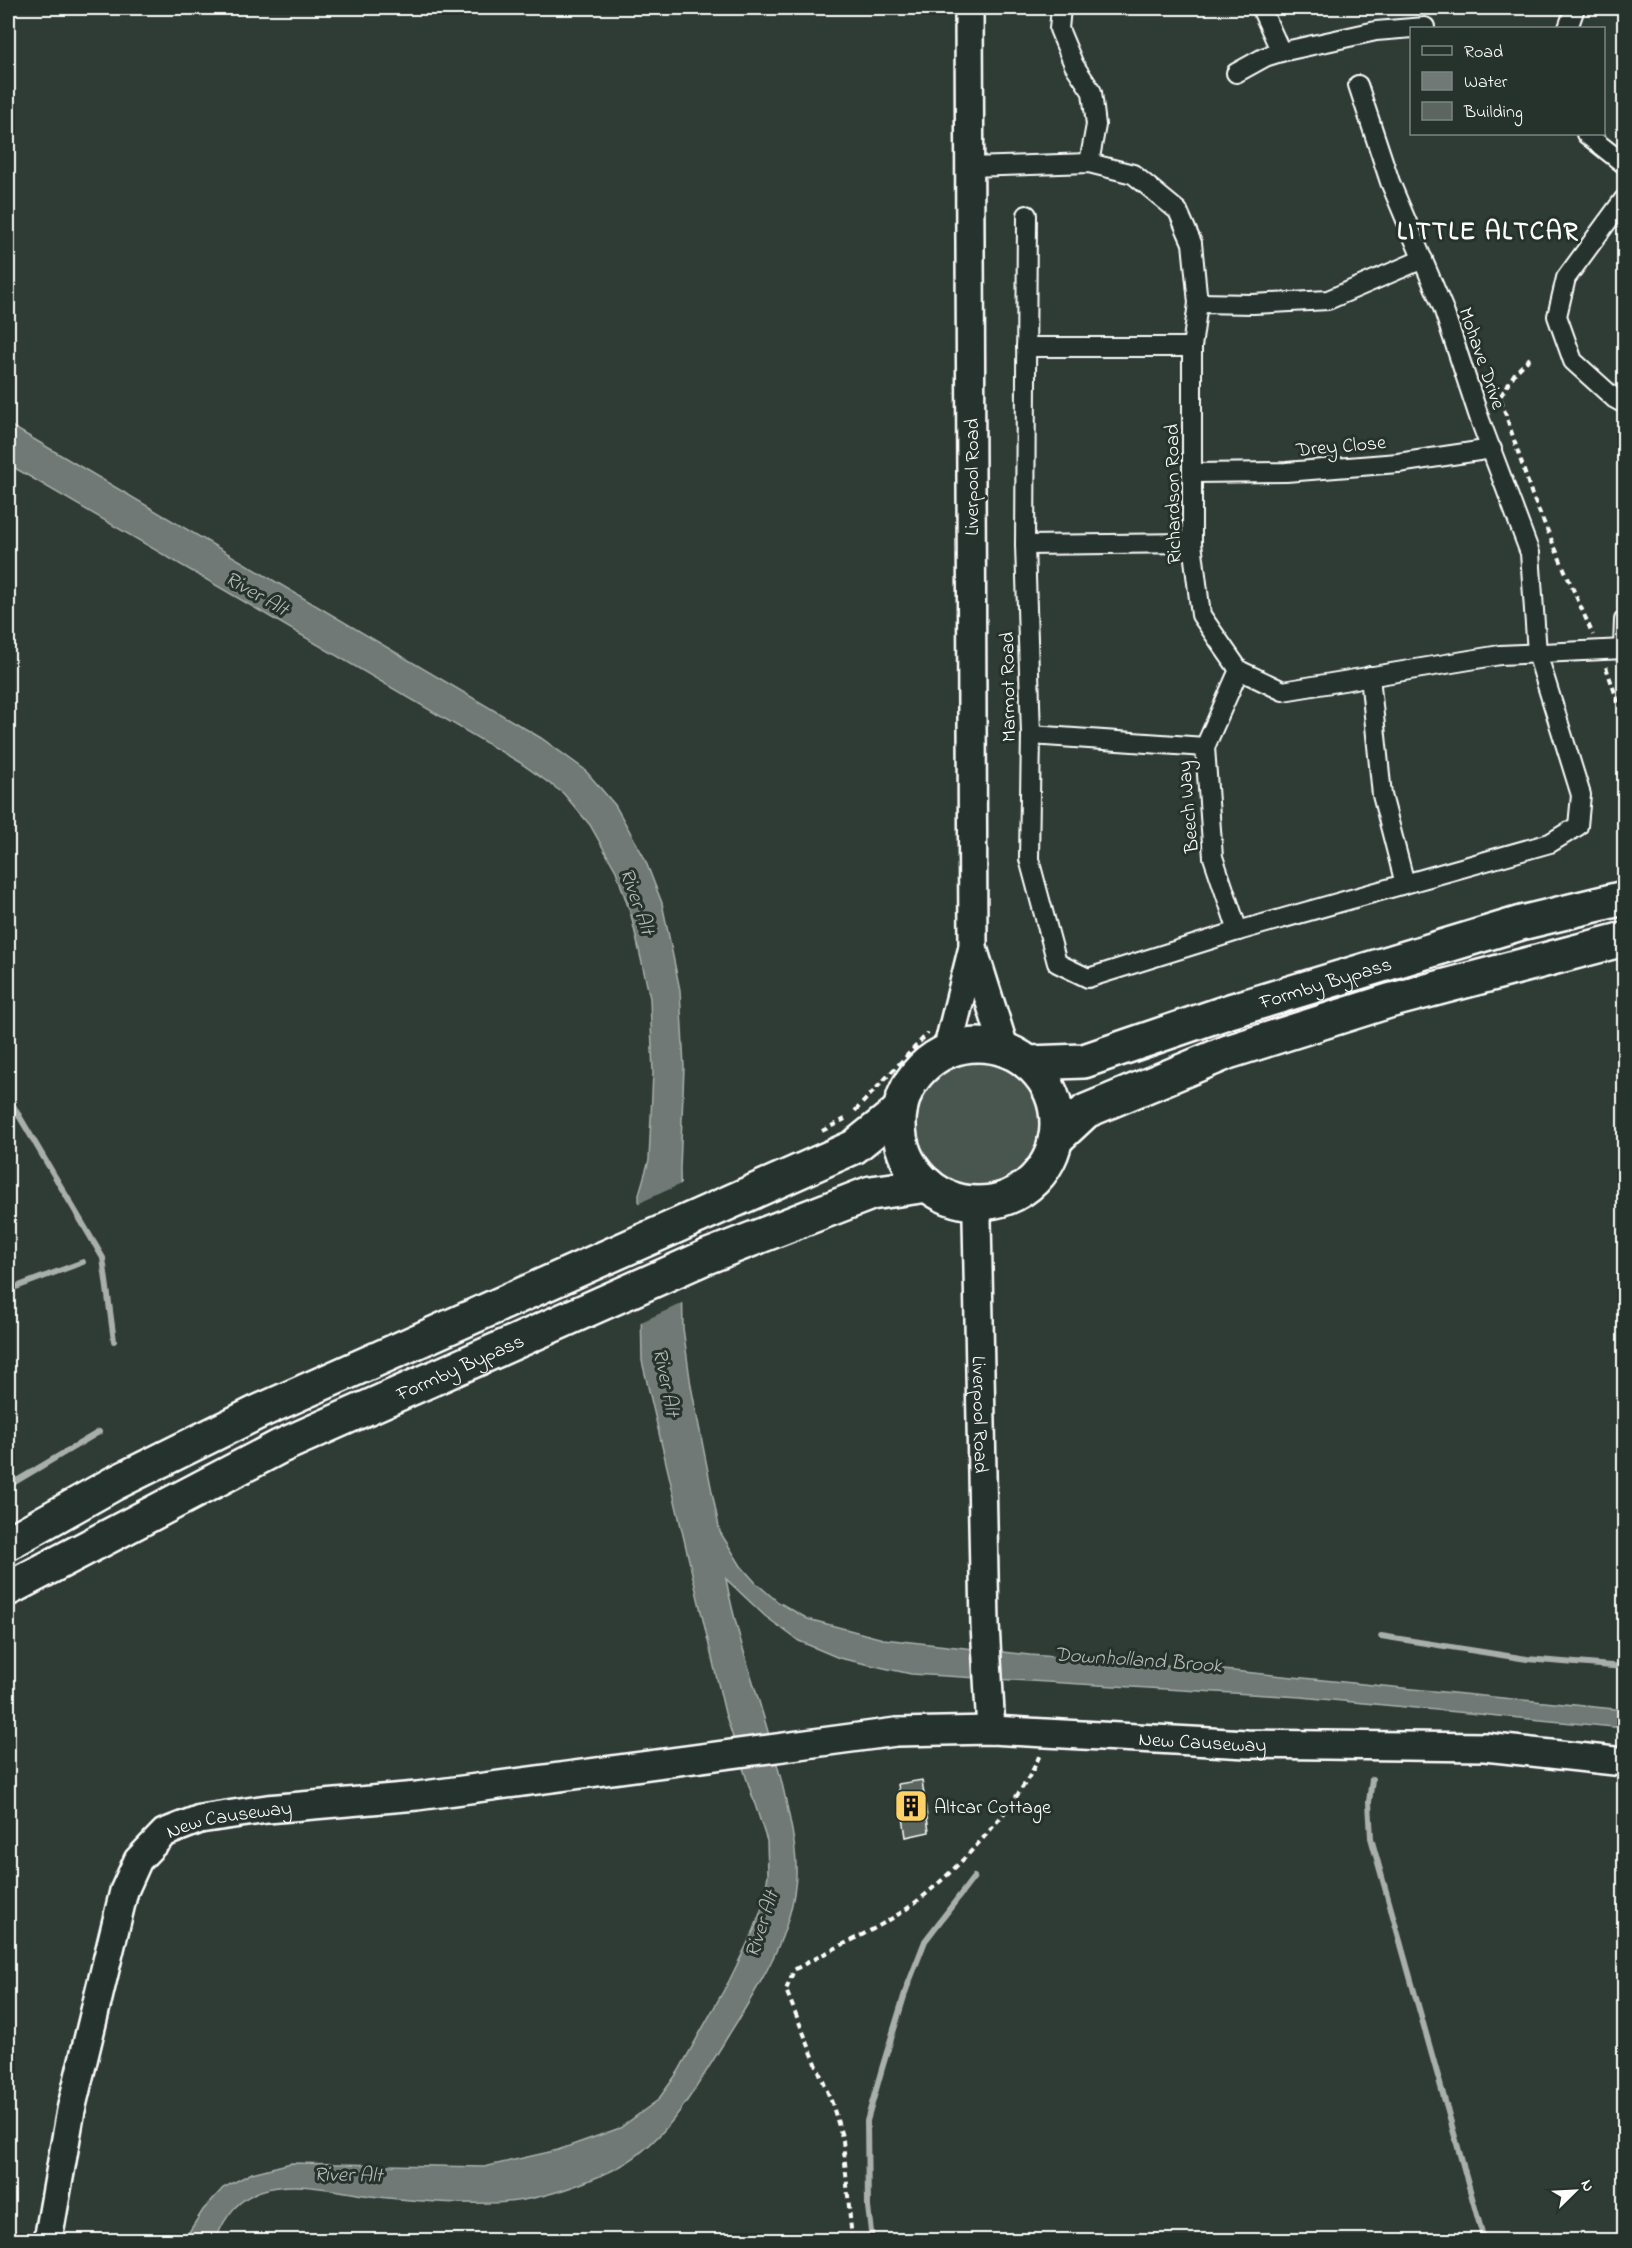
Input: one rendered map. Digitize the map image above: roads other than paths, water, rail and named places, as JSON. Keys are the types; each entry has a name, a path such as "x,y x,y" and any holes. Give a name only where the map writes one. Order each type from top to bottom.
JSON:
{"highway":[{"name":"Formby Bypass","path":"1016,1056 1084,1060 1230,1011 1521,923 1624,898"},
{"name":"Formby Bypass","path":"1055,1140 1086,1111 1228,1052 1389,1001 1624,939"},
{"path":"985,1045 1016,1056 1042,1078 1052,1098 1056,1118 1055,1140 1045,1164 1029,1184 1015,1194 981,1203 953,1198 928,1185 914,1170 904,1151 899,1131 900,1110 914,1079 925,1065 947,1051 966,1046 985,1045"},
{"name":"Formby Bypass","path":"8,1543 113,1484 258,1412 854,1147 900,1110"},
{"name":"Formby Bypass","path":"8,1589 279,1447 706,1257 872,1193 928,1185"}],"street":[{"name":"Liverpool Road","path":"947,1051 973,947 969,8"},
{"path":"1061,8 1059,29 1074,65 1092,92 1096,125 1089,162"},
{"path":"1261,8 1281,52"},
{"path":"1568,27 1575,8"},
{"path":"1236,73 1265,57 1281,52 1376,31 1410,28"},
{"name":"Mohave Drive","path":"1358,85 1390,182 1423,259 1530,553 1537,653 1581,795 1578,826 1550,843 1405,884"},
{"path":"1587,135 1624,164"},
{"name":"Richardson Road","path":"969,167 1089,162 1133,174 1178,210 1192,243 1198,303 1192,347 1192,543 1202,615 1239,670"},
{"path":"1624,199 1566,278 1557,316 1574,361 1615,399 1624,404"},
{"name":"Marmot Road","path":"1027,215 1025,545 1031,735 1029,860 1057,963 1088,978 1238,931 1405,884"},
{"path":"1198,303 1253,304 1328,300 1423,259"},
{"path":"1026,347 1192,347"},
{"name":"Drey Close","path":"1193,473 1286,472 1398,463 1492,449"},
{"path":"1025,545 1192,543"},
{"path":"1239,670 1283,691 1500,655 1624,649 1624,620"},
{"name":"Beech Way","path":"1238,931 1213,857 1205,747 1239,670"},
{"path":"1370,676 1382,795 1405,884"},
{"name":"Beech Way","path":"1031,735 1205,747"},
{"name":"Liverpool Road","path":"973,947 1016,1056"},
{"name":"Liverpool Road","path":"981,1203 977,1219 985,1625 991,1730"},
{"name":"New Causeway","path":"48,2241 71,2110 124,1891 138,1860 164,1833 200,1819 267,1809 417,1796 724,1757 896,1732 991,1730 1247,1744 1485,1746 1624,1762"}],"water":[{"name":"River Alt","path":"8,424 541,738 584,769 615,805 644,857 662,903 680,990 684,1067 680,1169 683,1328 691,1386 720,1532 741,1566 778,1602 808,1619 883,1639 1030,1655 1203,1668 1624,1710 1624,1728 1301,1697 911,1674 839,1658 799,1641 765,1616 726,1579 739,1636 781,1777 794,1841 796,1876 788,1919 772,1960 739,2018 679,2112 648,2146 631,2160 590,2180 534,2198 488,2203 447,2202 370,2196 312,2187 278,2187 256,2193 239,2204 225,2220 216,2240 184,2240 203,2210 223,2188 252,2173 291,2163 484,2167 558,2150 620,2128 658,2100 678,2072 729,1981 754,1930 764,1902 768,1874 767,1841 725,1713 642,1361 639,1194 649,1160 653,1073 650,998 631,915 616,871 590,825 563,793 519,762 8,464"}],"waterway":[{"path":"8,1097 103,1258 114,1341"},
{"path":"8,1290 83,1262"},
{"path":"8,1486 99,1432"},
{"path":"1381,1636 1527,1659 1624,1667"},
{"path":"1372,1779 1369,1802 1371,1838 1484,2240"},
{"path":"872,2240 868,2207 867,2121 906,1990 925,1941 974,1877"}],"place":[{"name":"Altcar Cottage","path":"911,1806"}],"district":[{"name":"LITTLE ALTCAR","path":"1488,230"}],"water label":[{"name":"Downholland Brook","path":"1138,1659"}]}
